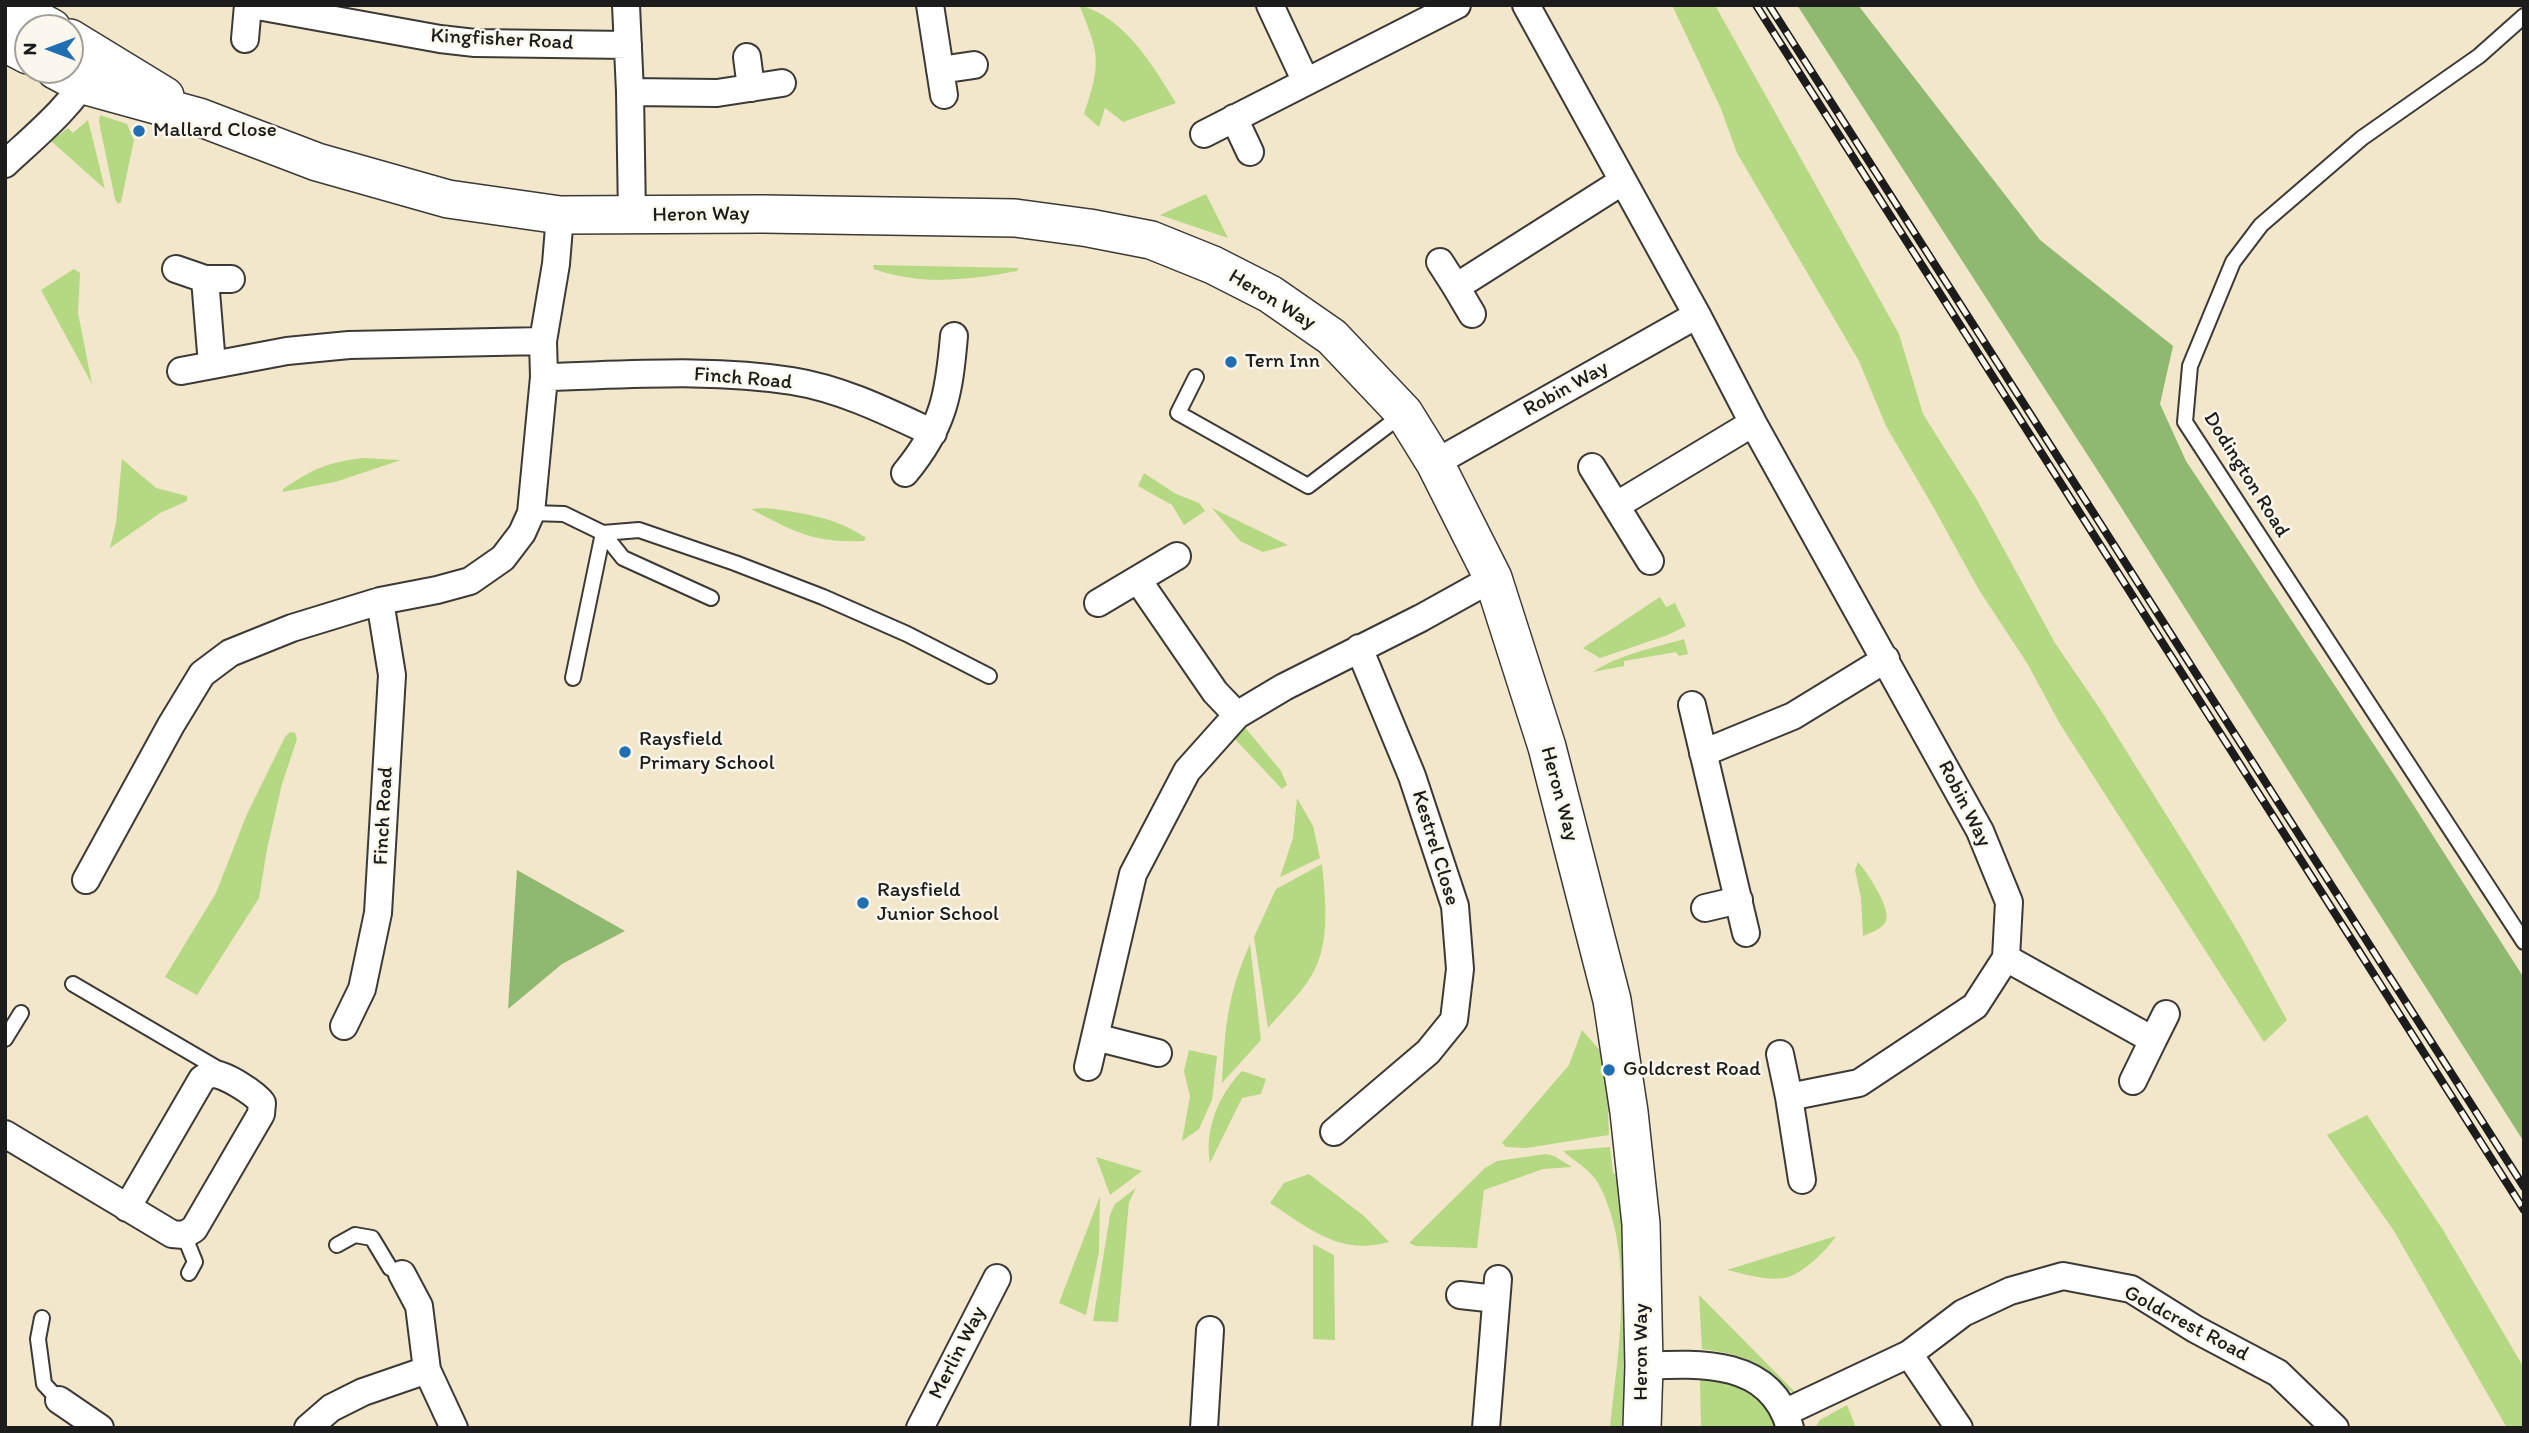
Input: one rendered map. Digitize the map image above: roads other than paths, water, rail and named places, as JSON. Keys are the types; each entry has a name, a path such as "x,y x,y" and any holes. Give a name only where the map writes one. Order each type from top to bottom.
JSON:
{"street":[{"path":"10,5 26,14"},
{"name":"Kingfisher Road","path":"245,39 250,5 475,43 628,45"},
{"path":"626,5 631,92 632,216"},
{"path":"930,5 942,82 974,65"},
{"path":"1270,5 1306,82"},
{"path":"1204,134 1457,5"},
{"name":"Robin Way","path":"1526,5 1697,315 1753,423 1980,831 2009,902 2006,958 1975,1006 1859,1083 1789,1097"},
{"path":"747,57 751,88"},
{"name":"Heron Way","path":"84,65 199,117 317,162 448,199 560,215 763,214 1015,218 1152,240 1213,265 1270,295 1332,337 1404,413 1435,463 1493,578 1547,747 1612,1000 1629,1112 1641,1224 1644,1366 1642,1428"},
{"path":"631,92 717,93 782,83"},
{"path":"5,164 38,134 65,84"},
{"path":"1234,118 1250,152"},
{"path":"1456,288 1623,181"},
{"path":"86,880 202,674 230,653 292,628 380,601 437,590 470,580 503,558 522,533 531,513 544,377 542,341 556,264 560,215"},
{"path":"1440,262 1472,314"},
{"path":"176,269 205,279 232,279"},
{"path":"205,279 212,365"},
{"name":"Robin Way","path":"1435,463 1697,315"},
{"path":"905,473 933,433 950,386 954,336"},
{"path":"181,371 287,351 349,345 542,341"},
{"name":"Finch Road","path":"544,377 702,373 793,381 857,399 933,433"},
{"path":"1617,505 1753,423"},
{"path":"1592,467 1650,561"},
{"path":"1098,603 1177,556"},
{"path":"1088,1067 1133,874 1187,771 1237,715 1284,687 1421,618 1493,578"},
{"path":"1138,580 1215,692 1237,715"},
{"name":"Finch Road","path":"344,1026 362,989 378,913 392,676 380,601"},
{"name":"Kestrel Close","path":"1334,1132 1428,1052 1454,1020 1460,969 1455,906 1412,776 1359,648"},
{"path":"1703,752 1793,716 1886,659"},
{"path":"1692,705 1746,933"},
{"path":"1705,908 1739,900"},
{"path":"2006,958 2153,1040"},
{"path":"2133,1081 2166,1014"},
{"path":"1095,1037 1158,1053"},
{"path":"1780,1054 1802,1180"},
{"path":"5,1134 127,1208 172,1234 184,1235 194,1229 261,1114 262,1103 257,1096 221,1075 211,1074 202,1079 127,1208"},
{"path":"402,1274 419,1306 428,1370 454,1428"},
{"name":"Goldcrest Road","path":"1644,1366 1696,1363 1721,1366 1747,1375 1769,1391 1788,1420 1909,1354 1963,1313 2010,1291 2063,1276 2131,1289 2195,1329 2277,1373 2335,1428"},
{"name":"Merlin Way","path":"920,1428 997,1278"},
{"path":"1460,1296 1497,1289 1486,1428"},
{"path":"1205,1428 1210,1330"},
{"path":"1909,1354 1959,1428"},
{"path":"308,1428 331,1408 363,1392 428,1370"},
{"path":"59,1400 100,1428"}],"lane":[{"name":"Dodington Road","path":"2524,16 2479,56 2362,138 2261,225 2233,262 2190,366 2185,422 2524,942"},
{"path":"1196,377 1178,413 1308,486 1404,413"},
{"path":"531,513 564,514 603,533 624,558 711,598"},
{"path":"603,533 639,530 735,563 823,597 907,634 989,676"},
{"path":"573,678 603,533"},
{"path":"74,985 215,1067 221,1075"},
{"path":"5,1039 21,1013"},
{"path":"184,1235 195,1262 189,1273"},
{"path":"337,1245 355,1235 372,1238 390,1268 402,1274"},
{"path":"43,1318 38,1339 44,1384 59,1400"}],"railway":[{"path":"1756,5 2524,1210"},
{"path":"1769,5 2524,1187"}],"place":[{"name":"Mallard Close","path":"139,131"},
{"name":"Tern Inn","path":"1231,362"},
{"name":"Raysfield Primary School","path":"625,752"},
{"name":"Raysfield Junior School","path":"863,903"},
{"name":"Goldcrest Road","path":"1609,1070"}]}
